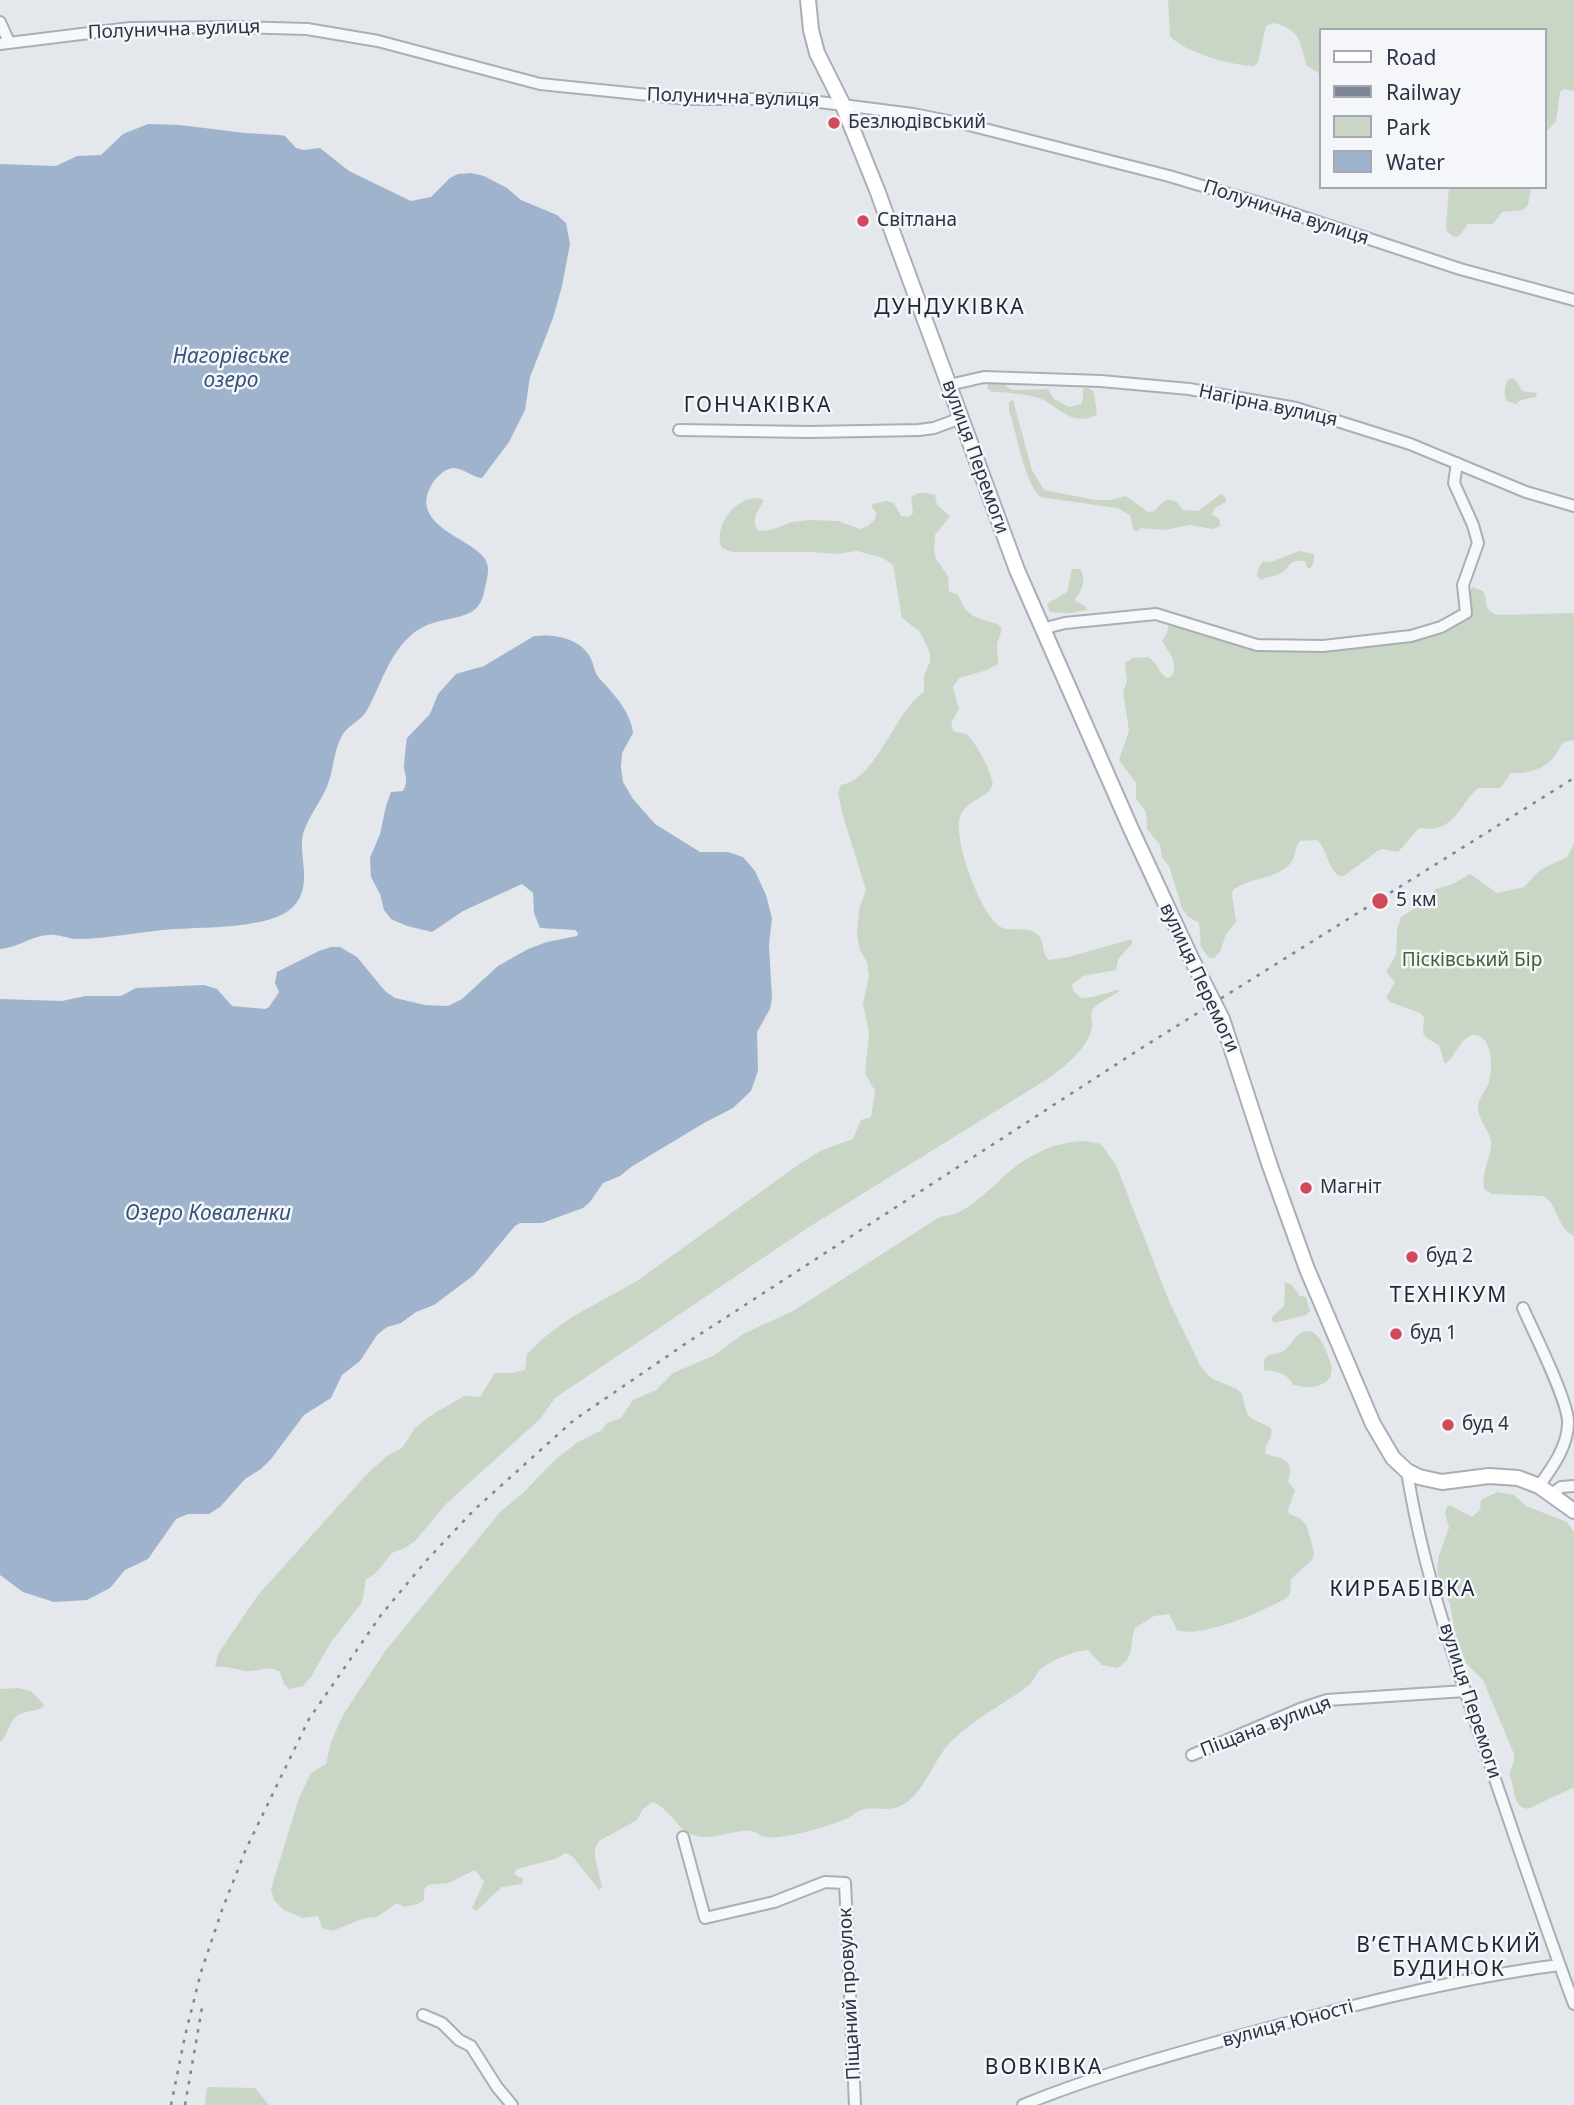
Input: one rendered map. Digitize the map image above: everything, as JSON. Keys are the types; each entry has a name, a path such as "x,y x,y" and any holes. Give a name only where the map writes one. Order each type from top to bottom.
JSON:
{"street":[{"name":"вулиця Перемоги","path":"808,0 814,43 820,62 842,103 877,190 997,519 1042,629 1159,889 1222,1019 1292,1228 1352,1377 1382,1442 1393,1458 1407,1471 1420,1540 1465,1691 1574,2004"},
{"path":"0,22 4,43"},
{"name":"Полунична вулиця","path":"4,43 140,27 307,30 378,41 540,84 688,99 779,98 842,103 955,121 1258,202 1471,272 1574,300"},
{"name":"Нагірна вулиця","path":"949,385 990,377 1101,381 1202,391 1307,411 1410,444 1534,495 1574,506"},
{"path":"680,430 919,430 934,428 961,418"},
{"path":"1042,629 1061,624 1156,614 1244,643 1273,647 1360,642 1432,631 1466,613 1463,585 1477,548 1473,525 1454,483 1457,463"},
{"path":"1522,1308 1568,1418 1565,1441 1539,1486"},
{"path":"1407,1471 1438,1482 1498,1476 1518,1478 1539,1486 1574,1511"},
{"path":"1552,1494 1561,1487 1574,1486"},
{"name":"Піщана вулиця","path":"1192,1755 1327,1700 1465,1691"},
{"name":"Піщаний провулок","path":"683,1837 705,1918 774,1902 825,1882 845,1884 855,2105"},
{"name":"вулиця Юності","path":"1023,2105 1124,2068 1287,2023 1445,1984 1559,1965"},
{"path":"423,2015 442,2023 471,2046 512,2105"}],"green space":[{"path":"1168,0 1574,0 1574,91 1564,89 1560,92 1556,121 1546,133 1546,28 1318,28 1318,73 1307,66 1300,42 1294,33 1276,24 1266,26 1258,62 1254,66 1221,61 1197,53 1170,36"},
{"path":"1449,189 1531,189 1528,205 1523,210 1502,212 1493,224 1468,224 1459,236 1454,237 1447,232"},
{"path":"1510,378 1515,379 1522,391 1537,393 1536,397 1521,400 1516,404 1507,401 1505,389"},
{"path":"1004,381 1007,387 1013,390 1048,389 1054,399 1069,407 1081,404 1083,388 1088,388 1094,392 1097,415 1078,419 1036,397 992,392 987,388 989,382"},
{"path":"1013,400 1032,470 1044,490 1096,500 1126,496 1148,512 1154,511 1169,500 1177,502 1183,510 1198,511 1221,494 1226,502 1215,508 1212,514 1220,520 1220,526 1213,529 1190,525 1164,530 1141,528 1136,532 1130,515 1117,508 1040,497 1029,479 1021,457 1009,411 1009,402"},
{"path":"918,493 935,495 937,505 950,516 935,535 934,549 936,559 948,576 949,591 958,595 965,609 973,616 999,625 1002,629 997,644 998,664 959,678 953,687 959,709 952,721 952,727 955,732 967,734 971,739 986,764 993,784 986,793 967,806 960,817 960,842 976,891 999,926 1035,932 1041,939 1049,960 1132,939 1132,944 1118,959 1116,970 1083,976 1072,985 1073,991 1081,998 1119,991 1094,1008 1091,1013 1092,1027 1086,1043 1049,1078 809,1227 555,1398 540,1419 446,1504 416,1540 392,1553 375,1574 366,1579 360,1605 331,1642 303,1686 289,1689 280,1672 276,1670 245,1671 215,1667 218,1654 258,1595 368,1473 387,1456 402,1448 415,1428 464,1396 480,1397 495,1373 525,1370 527,1354 572,1317 637,1281 798,1165 822,1150 853,1139 861,1120 871,1117 875,1091 865,1073 869,1032 863,1004 869,975 857,934 859,909 866,890 838,793 841,785 854,780 865,771 903,714 924,692 924,675 930,662 930,653 920,632 902,618 893,565 883,558 857,551 836,554 732,552 722,548 720,539 724,520 730,512 746,500 755,498 764,500 755,519 759,531 810,520 838,521 860,529 876,518 876,512 871,506 873,504 886,501 894,503 901,516 909,517 913,513 911,497"},
{"path":"1299,551 1314,554 1310,569 1305,561 1294,561 1277,575 1261,580 1257,576 1263,561 1271,562"},
{"path":"1072,569 1080,569 1083,577 1081,589 1074,600 1087,610 1050,612 1047,604 1067,592"},
{"path":"1472,587 1483,591 1489,611 1498,615 1574,613 1574,740 1564,742 1550,761 1540,768 1511,773 1500,788 1478,788 1455,817 1444,825 1432,829 1419,828 1398,852 1382,849 1344,876 1335,872 1317,840 1300,841 1291,862 1283,870 1233,890 1236,922 1226,934 1220,952 1214,958 1209,958 1201,947 1199,923 1187,916 1182,908 1169,866 1162,858 1160,845 1147,829 1146,812 1136,799 1136,783 1119,760 1129,731 1123,691 1127,682 1125,663 1133,658 1148,657 1165,676 1172,676 1173,662 1162,641 1169,622 1217,640 1326,640 1361,645 1461,619"},
{"name":"Пісківський Бір","path":"1574,844 1574,1236 1564,1228 1544,1196 1492,1194 1484,1189 1491,1141 1479,1115 1478,1106 1490,1077 1488,1047 1481,1037 1471,1035 1445,1064 1439,1045 1423,1033 1424,1017 1386,998 1395,982 1386,972 1396,955 1397,930 1401,917 1426,901 1436,889 1453,884 1470,874 1497,893 1524,887 1540,870 1567,857"},
{"path":"1085,1141 1101,1144 1116,1165 1169,1301 1201,1367 1211,1378 1237,1389 1242,1394 1247,1414 1271,1428 1266,1454 1283,1459 1289,1464 1288,1482 1295,1490 1289,1514 1300,1518 1307,1526 1314,1553 1312,1560 1291,1579 1290,1594 1286,1598 1248,1616 1201,1631 1177,1630 1169,1614 1154,1616 1135,1628 1127,1660 1117,1668 1102,1665 1088,1650 1056,1660 1040,1670 1028,1686 976,1721 947,1746 919,1790 907,1802 896,1807 863,1809 835,1823 783,1837 765,1837 744,1831 700,1837 687,1832 664,1809 652,1802 643,1809 637,1820 599,1841 595,1857 602,1887 599,1890 573,1857 566,1853 555,1859 517,1869 514,1874 523,1879 522,1884 502,1887 476,1911 472,1908 484,1882 475,1870 449,1883 428,1885 424,1890 424,1900 418,1904 404,1907 397,1903 377,1917 365,1918 332,1931 322,1928 318,1916 302,1918 284,1910 274,1900 271,1889 299,1798 311,1773 326,1764 331,1742 343,1715 386,1650 501,1511 556,1459 578,1442 602,1430 607,1423 621,1418 633,1400 656,1390 673,1373 713,1356 743,1334 793,1311 938,1218 964,1209 1027,1159 1060,1144"},
{"path":"1285,1283 1291,1284 1300,1296 1306,1297 1310,1311 1306,1315 1274,1323 1271,1318 1284,1306"},
{"path":"1311,1331 1322,1343 1329,1358 1331,1373 1325,1382 1313,1387 1298,1386 1293,1385 1288,1377 1282,1374 1264,1370 1267,1356 1282,1352 1302,1332"},
{"path":"1497,1492 1514,1495 1526,1506 1567,1522 1574,1532 1574,1787 1528,1809 1517,1801 1509,1775 1514,1754 1483,1680 1466,1663 1455,1634 1450,1604 1439,1583 1437,1569 1449,1528 1445,1513 1447,1506 1450,1505 1472,1517 1480,1510 1481,1500"},
{"path":"18,1688 31,1691 44,1705 16,1717 0,1742 0,1689"},
{"path":"207,2087 255,2088 269,2105 205,2105"}],"water":[{"name":"Нагорівське озеро","path":"148,124 285,136 296,148 320,148 349,171 411,201 431,197 450,178 458,174 484,176 507,188 521,200 557,215 566,223 570,244 553,318 530,377 525,410 509,442 482,478 460,469 449,469 434,481 426,499 428,511 435,521 480,553 486,561 488,574 482,600 468,613 423,627 406,640 392,659 366,712 343,734 328,784 304,831 303,889 293,907 283,914 254,923 89,939 53,935 0,949 0,164 56,166 77,156 101,155 123,134"},
{"name":"Озеро Коваленки","path":"534,636 564,638 583,648 597,675 625,710 633,733 622,753 623,782 633,799 655,824 700,852 728,852 743,857 755,871 766,895 772,918 769,945 772,998 770,1009 757,1032 758,1071 751,1091 733,1108 704,1123 620,1176 603,1183 583,1208 542,1223 520,1223 515,1226 474,1275 434,1305 416,1312 401,1323 387,1327 377,1335 360,1361 342,1375 331,1398 304,1415 271,1459 245,1479 220,1507 209,1514 188,1514 176,1519 148,1559 125,1570 110,1588 87,1600 54,1602 23,1592 0,1575 0,999 62,1001 85,996 121,996 136,988 204,985 217,989 232,1006 265,1009 279,992 275,983 277,972 319,951 340,947 357,957 385,991 395,998 425,1005 448,1006 462,999 498,966 528,949 577,936 575,930 540,928 534,913 533,893 522,884 463,911 432,932 407,926 391,919 384,910 380,894 371,877 370,858 380,834 391,792 403,791 406,785 404,768 407,738 430,714 438,694 456,674 484,666"}],"railway":[{"path":"171,2105 201,1972 222,1910 246,1849 309,1719 381,1615 426,1561 474,1510 574,1420 688,1342 1140,1049 1574,778"},
{"path":"185,2105 203,2002"}],"place":[{"name":"Безлюдівський","path":"834,123"},
{"name":"Світлана","path":"863,221"},
{"name":"5 км","path":"1380,901"},
{"name":"Магніт","path":"1306,1188"},
{"name":"буд 2","path":"1412,1257"},
{"name":"буд 1","path":"1396,1334"},
{"name":"буд 4","path":"1448,1425"}],"district":[{"name":"ДУНДУКІВКА","path":"950,308"},
{"name":"ГОНЧАКІВКА","path":"758,406"},
{"name":"ТЕХНІКУМ","path":"1449,1296"},
{"name":"КИРБАБІВКА","path":"1403,1590"},
{"name":"В’ЄТНАМСЬКИЙ БУДИНОК","path":"1449,1958"},
{"name":"ВОВКІВКА","path":"1044,2068"}]}
